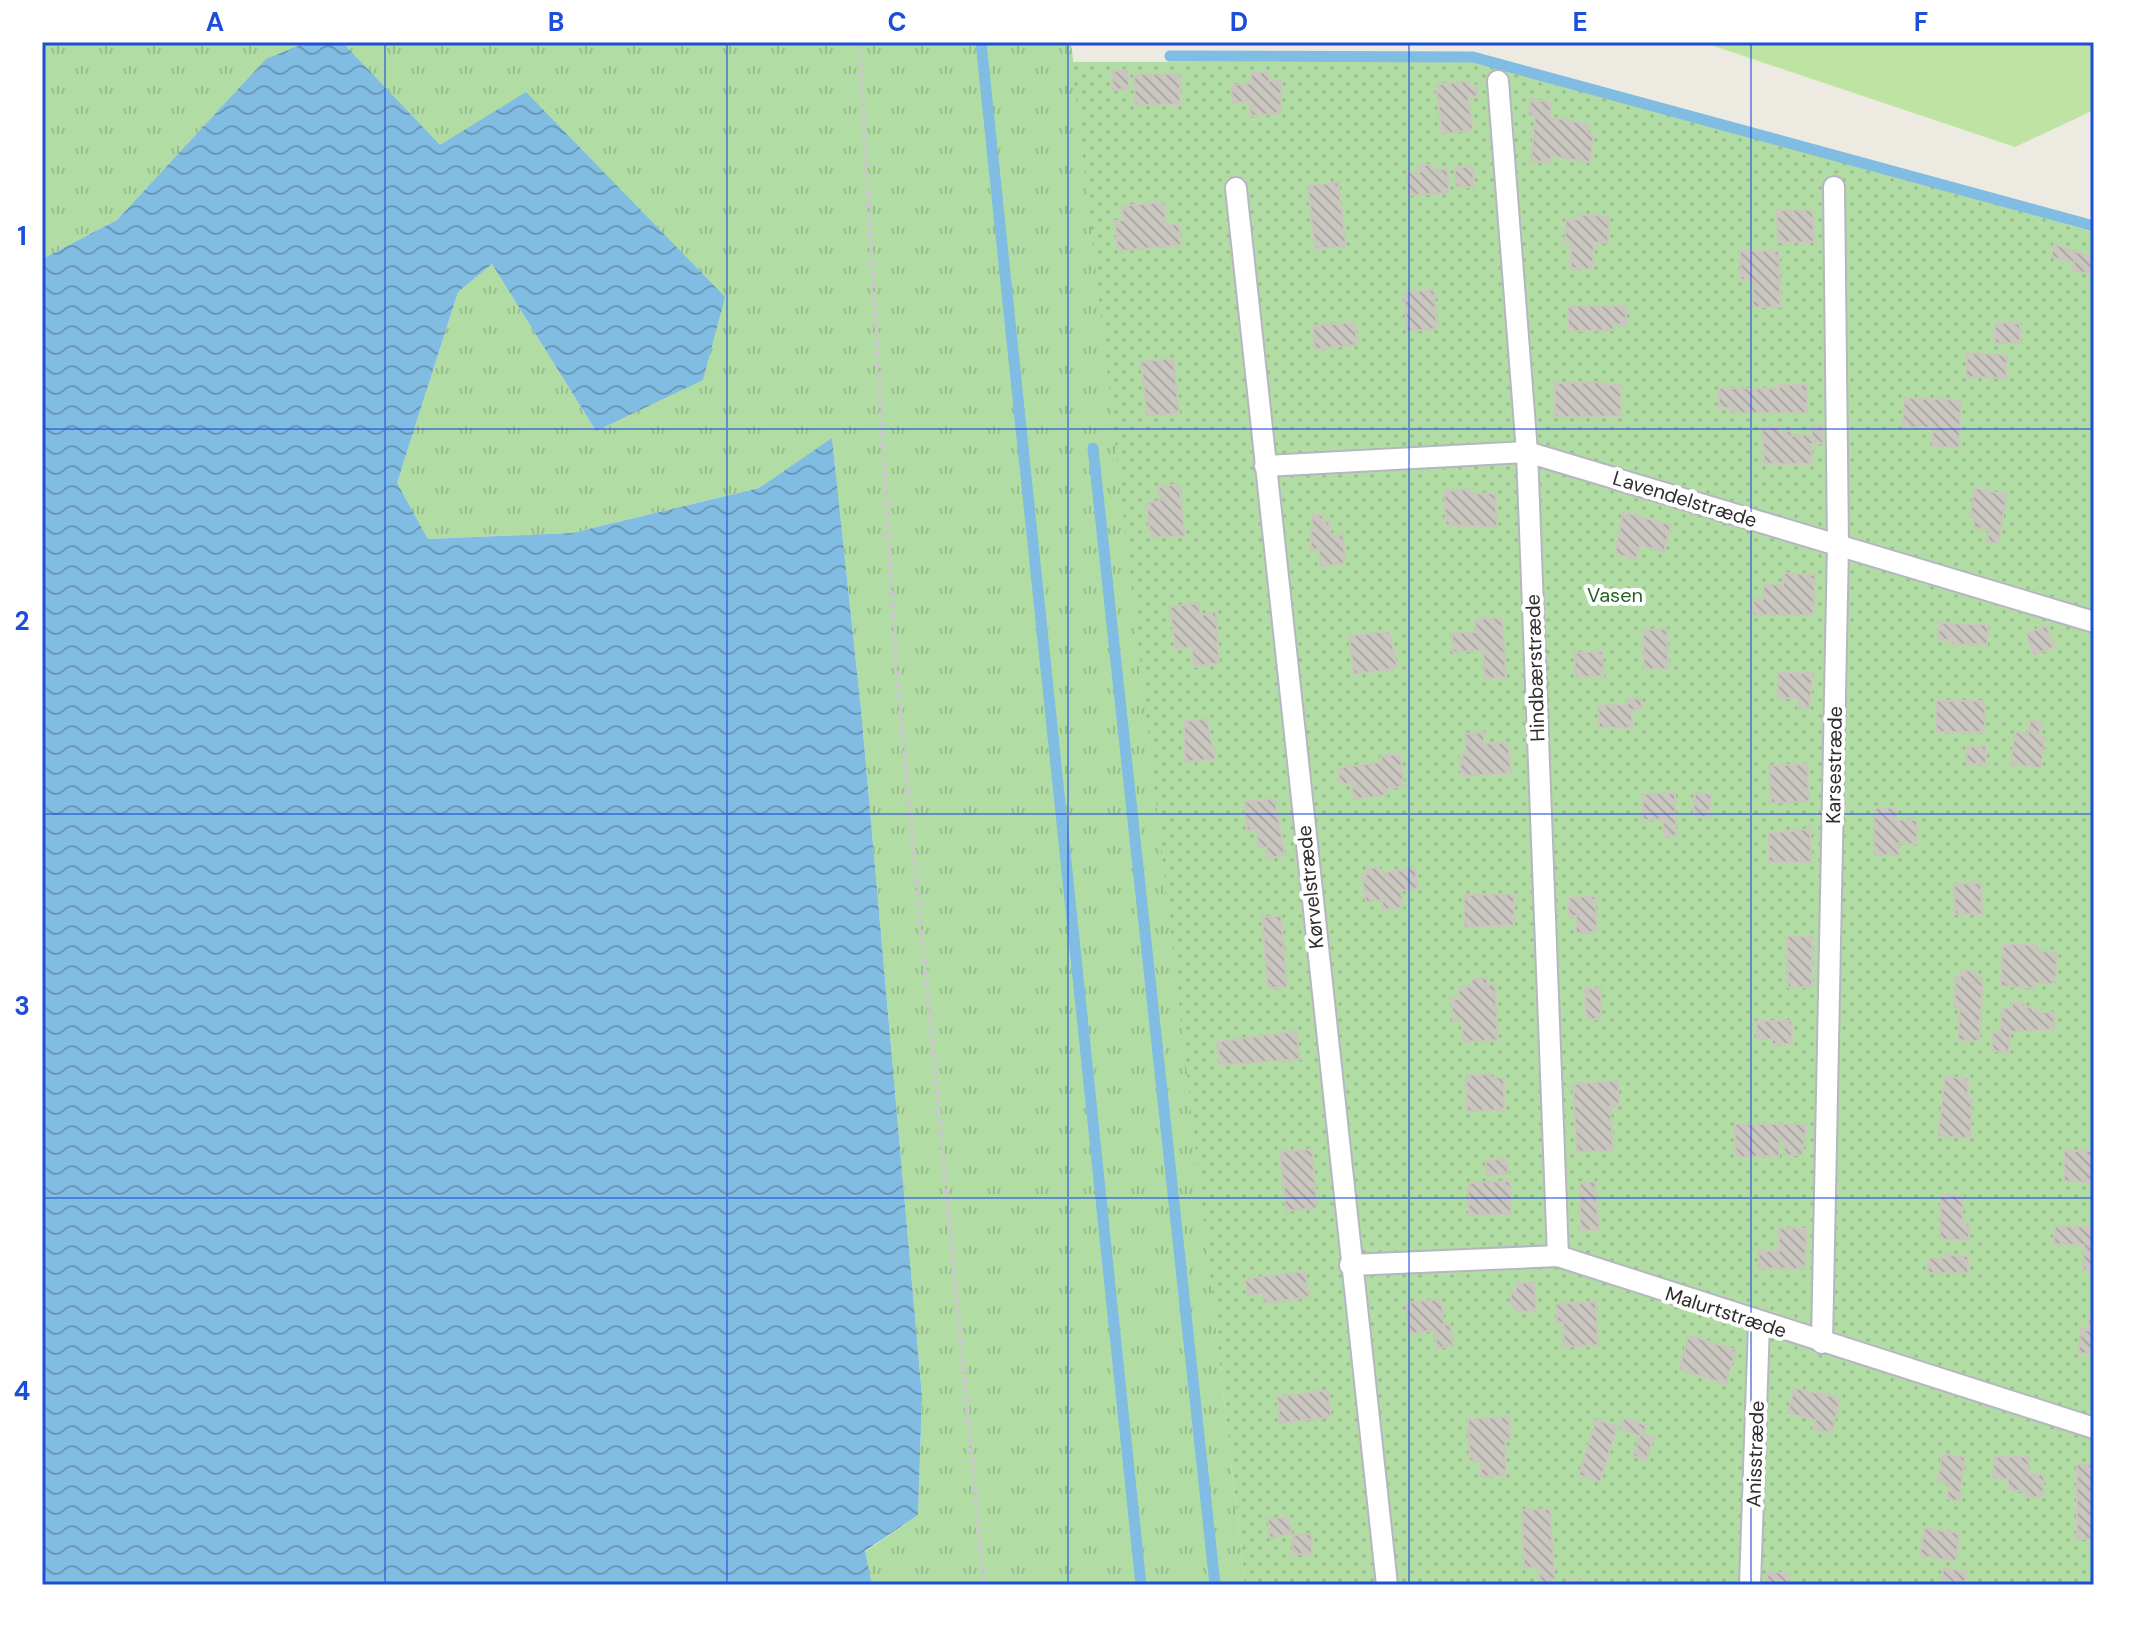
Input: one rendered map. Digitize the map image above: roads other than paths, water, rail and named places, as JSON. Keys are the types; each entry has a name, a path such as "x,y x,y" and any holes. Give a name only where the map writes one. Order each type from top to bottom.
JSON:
{"lane":[{"name":"Hindbærstræde","path":"1498,81 1527,452 1558,1256"},
{"name":"Karsestræde","path":"1822,1343 1838,545 1834,187"},
{"name":"Kørvelstræde","path":"1236,188 1387,1585"},
{"name":"Lavendelstræde","path":"1265,466 1527,452 2094,622"},
{"name":"Malurtstræde","path":"1350,1265 1558,1256 1759,1324 2094,1428"},
{"name":"Anisstræde","path":"1750,1585 1759,1324"}],"water":[{"path":"308,42 342,42 440,145 526,92 725,297 703,380 596,431 492,264 458,292 397,483 428,539 572,533 759,488 832,438 861,709 922,1396 918,1515 865,1551 872,1585 42,1585 42,259 117,220 266,59"}],"waterway":[{"path":"981,42 1141,1585"},
{"path":"1170,56 1473,57 2094,226"},
{"path":"1093,448 1215,1585"}],"park label":[{"name":"Vasen","path":"1615,595"}]}
